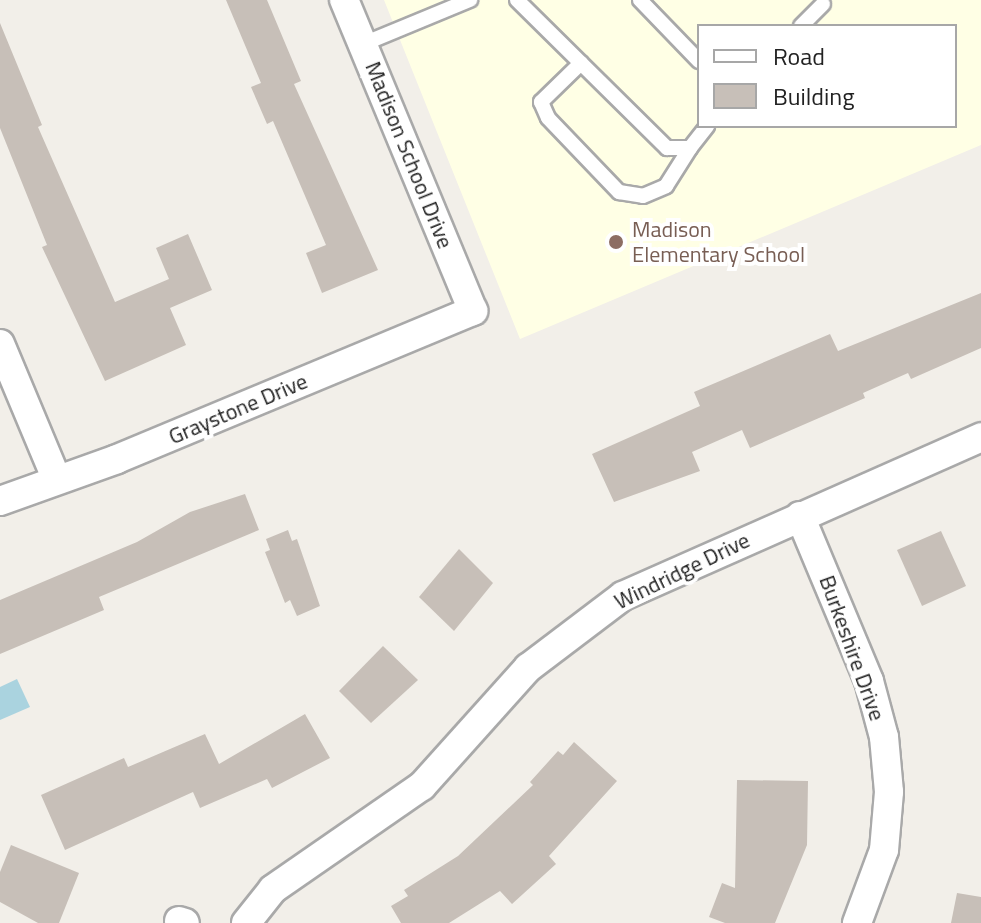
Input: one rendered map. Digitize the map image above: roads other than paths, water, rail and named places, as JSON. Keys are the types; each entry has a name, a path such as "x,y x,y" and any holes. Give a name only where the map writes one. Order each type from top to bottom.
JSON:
{"street":[{"name":"Madison School Drive","path":"344,0 473,311"},
{"name":"Graystone Drive","path":"0,501 473,311"},
{"path":"0,344 57,480"},
{"name":"Windridge Drive","path":"246,923 273,889 422,786 528,668 580,625 666,573 981,437"},
{"name":"Burkeshire Drive","path":"800,516 869,681 884,737 889,792 884,850 857,923"}],"lane":[{"path":"363,44 470,0"},
{"path":"517,0 667,148 690,148"},
{"path":"640,0 697,59"},
{"path":"803,24 823,4"},
{"path":"581,63 541,102 548,118 619,192 643,196 666,186 705,128"}],"water":[{"path":"17,679 30,707 0,720 0,687"}],"place":[{"name":"Madison Elementary School","path":"616,242"}]}
